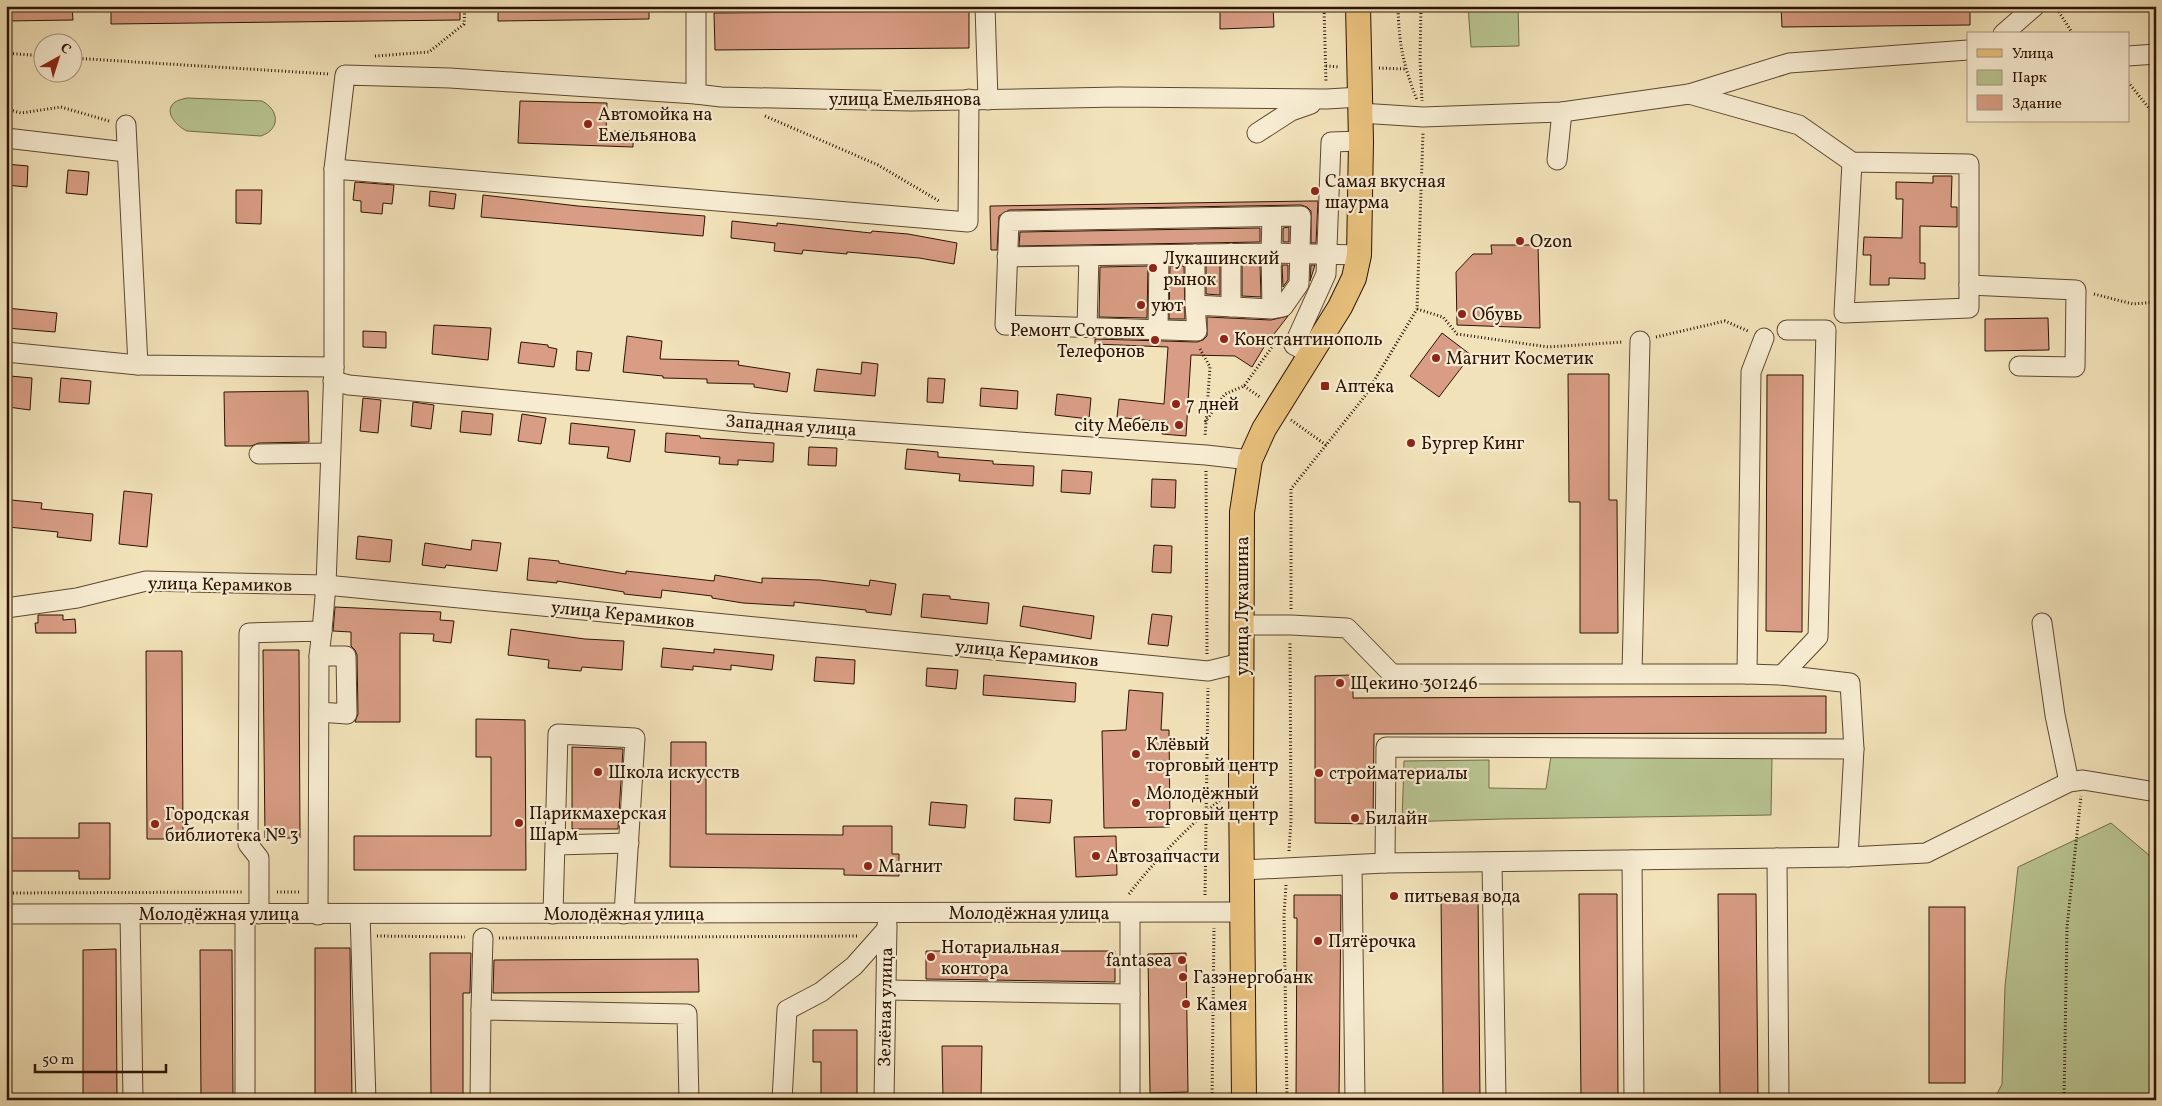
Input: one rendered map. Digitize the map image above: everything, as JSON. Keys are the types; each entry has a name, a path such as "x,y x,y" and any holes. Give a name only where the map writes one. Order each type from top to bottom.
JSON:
{"main road":[{"name":"улица Лукашина","path":"1244,1100 1243,870 1240,784 1242,512 1250,460 1264,429 1340,308 1354,278 1359,255 1361,141 1358,6"}],"street":[{"path":"696,6 696,94"},
{"path":"985,6 988,100"},
{"path":"2005,32 2035,6"},
{"path":"1689,94 1789,63 1967,50"},
{"path":"2130,56 2156,54"},
{"path":"318,915 320,891 319,656 326,585 333,374 334,169 345,75"},
{"name":"улица Емельянова","path":"345,75 450,78 721,97 911,101 969,98 988,100 1119,97 1327,99 1423,117 1562,112 1689,94"},
{"path":"1689,94 1799,125 1852,162 1969,164 1969,308 1844,313 1826,330 1787,330"},
{"path":"334,169 968,222 969,98"},
{"path":"1257,133 1291,111 1327,99"},
{"path":"1556,160 1562,112"},
{"path":"6,352 138,365 126,125"},
{"path":"6,138 126,152"},
{"path":"1310,354 1294,345 1326,274 1331,142 1361,141"},
{"path":"1844,313 1852,162"},
{"path":"1195,254 1196,305 1197,331 1005,325 1009,222 1301,216 1299,284 1283,307 1272,309 1196,305"},
{"path":"1272,217 1272,309"},
{"path":"1008,257 1231,253 1359,255"},
{"path":"1231,253 1231,307"},
{"path":"1158,330 1159,255"},
{"path":"1087,327 1089,256"},
{"path":"1969,285 2076,290 2075,366 2019,366"},
{"path":"1782,675 1818,637 1826,330"},
{"path":"1747,674 1751,372 1764,338"},
{"path":"1632,674 1640,341"},
{"name":"Западная улица","path":"138,365 333,374 350,385 750,423 1206,455 1250,460"},
{"path":"259,454 330,453"},
{"name":"улица Керамиков","path":"6,608 77,598 146,581 326,585 1208,671 1241,663"},
{"path":"2042,623 2055,715 2076,781"},
{"path":"1241,625 1348,628 1392,674 1747,674 1782,675 1850,683 1854,749 1848,857"},
{"path":"246,1100 252,914 259,858 248,844 249,633 322,631"},
{"path":"319,656 346,656 348,714 319,712"},
{"path":"553,914 558,734 635,738 624,914"},
{"path":"1385,864 1386,747 1854,749"},
{"path":"1243,870 1385,864 1492,864 1848,857 1926,853 2076,781 2156,792"},
{"path":"556,844 629,842"},
{"path":"1777,858 1779,1100"},
{"path":"1632,860 1634,1100"},
{"path":"1492,864 1496,1100"},
{"path":"1352,865 1354,1100"},
{"path":"1130,912 1130,1100"},
{"name":"Молодёжная улица","path":"6,914 624,914 887,923 1130,912 1214,921 1243,912"},
{"path":"130,914 133,1100"},
{"path":"360,914 366,1100"},
{"path":"782,1100 787,1010 821,992 854,966 887,923"},
{"name":"Зелёная улица","path":"884,1100 887,923"},
{"path":"480,1100 483,938"},
{"path":"886,990 1130,994"},
{"path":"482,1010 687,1014 690,1100"}],"path":[{"path":"372,56 429,52 464,24 465,6"},
{"path":"1324,6 1327,99"},
{"path":"1398,6 1398,40 1405,69 1423,117"},
{"path":"1287,1100 1284,915 1291,821 1291,489 1365,396 1417,309 1423,117 1420,59 1421,6"},
{"path":"2055,6 2072,32"},
{"path":"6,53 32,55"},
{"path":"82,59 345,75"},
{"path":"2130,84 2156,117"},
{"path":"6,109 21,113 61,107 126,125"},
{"path":"756,113 878,165 928,193 968,222"},
{"path":"2076,290 2133,304 2156,302"},
{"path":"1417,309 1443,317 1457,334 1548,347 1640,341 1725,321 1764,338"},
{"path":"1200,350 1210,367 1204,422 1208,671 1205,900 1214,921 1212,1100"},
{"path":"2064,1100 2067,927 2076,781"},
{"path":"1130,912 1125,899 1144,874 1206,813 1240,784"},
{"path":"1204,930 1214,921"},
{"path":"360,936 483,938 869,936 887,923"}],"green space":[{"path":"1468,6 1518,6 1519,46 1471,47"},
{"path":"187,98 262,101 272,109 275,124 272,129 261,136 187,131 176,123 170,110 175,102"},
{"path":"1551,756 1772,757 1771,815 1402,822 1404,761 1489,760 1489,788 1546,789"},
{"path":"2111,823 2156,861 2156,1100 1994,1100 2002,1084 2005,986 2018,867"}],"building":[{"path":"6,6 72,6 73,20 6,21"},
{"path":"111,6 460,6 460,20 111,24"},
{"path":"498,6 649,6 649,19 498,21"},
{"path":"1220,6 1273,6 1274,27 1220,29"},
{"path":"1781,6 1970,6 1970,25 1782,27"},
{"path":"969,11 969,48 715,50 714,13"},
{"path":"520,101 607,103 606,131 633,131 633,147 518,143"},
{"path":"6,164 28,166 27,187 6,185"},
{"path":"68,170 89,172 87,195 66,193"},
{"path":"1933,176 1952,176 1951,207 1957,207 1957,227 1920,226 1920,263 1925,263 1925,279 1889,278 1889,285 1870,285 1871,255 1863,255 1864,237 1902,238 1903,199 1896,199 1896,182 1933,183"},
{"path":"355,182 394,185 392,204 383,203 382,214 361,212 361,201 353,200"},
{"path":"236,190 262,190 261,224 236,223"},
{"path":"430,191 456,194 454,209 429,206"},
{"path":"483,195 578,206 705,216 703,236 481,217"},
{"path":"1318,201 1316,243 1311,243 1311,211 1301,205 1009,210 999,216 997,250 991,250 990,206"},
{"path":"732,221 777,226 777,223 871,233 872,231 908,234 957,243 954,264 919,258 847,252 847,254 803,250 802,254 774,251 775,243 731,238"},
{"path":"1289,227 1289,242 1283,242 1283,228"},
{"path":"1260,228 1260,242 1019,246 1020,232"},
{"path":"1491,245 1538,245 1540,328 1457,325 1456,272 1473,254 1492,254"},
{"path":"1260,264 1261,297 1242,296 1242,265"},
{"path":"1206,265 1220,265 1220,295 1206,294"},
{"path":"1282,265 1288,265 1288,280 1283,287"},
{"path":"1311,265 1315,265 1310,281"},
{"path":"1148,266 1147,318 1099,317 1100,267"},
{"path":"1170,266 1184,266 1185,319 1169,319"},
{"path":"6,308 57,313 55,332 6,328"},
{"path":"1288,316 1264,347 1252,367 1235,356 1191,355 1186,436 1162,434 1163,422 1117,417 1119,399 1164,404 1168,347 1095,344 1095,339 1197,342 1207,336 1207,317 1271,320"},
{"path":"2048,318 2049,350 1985,351 1985,319"},
{"path":"434,325 491,328 488,360 432,354"},
{"path":"363,331 386,332 386,348 363,347"},
{"path":"1442,333 1471,355 1439,397 1410,376"},
{"path":"627,336 662,341 660,359 739,361 738,365 790,373 787,392 754,387 754,384 707,383 707,379 663,378 663,376 623,372"},
{"path":"521,342 548,345 548,347 557,349 554,367 518,363"},
{"path":"577,351 592,353 589,371 576,370"},
{"path":"862,362 878,364 875,396 814,391 817,369 861,374"},
{"path":"1568,374 1609,374 1609,500 1617,500 1618,633 1580,633 1580,502 1569,502"},
{"path":"1767,375 1803,375 1802,632 1766,631"},
{"path":"10,376 32,378 30,410 8,407"},
{"path":"61,378 91,381 89,404 59,402"},
{"path":"928,378 945,379 943,403 927,402"},
{"path":"981,388 1018,391 1017,409 980,406"},
{"path":"308,391 309,442 225,446 224,392"},
{"path":"1057,394 1091,398 1089,419 1055,415"},
{"path":"363,398 381,400 378,433 360,431"},
{"path":"413,402 434,405 431,429 411,426"},
{"path":"462,411 493,414 491,435 460,432"},
{"path":"522,414 546,418 541,444 518,441"},
{"path":"571,423 635,430 630,462 607,458 609,447 569,444"},
{"path":"666,433 700,436 700,438 774,443 773,462 738,460 738,465 719,464 720,457 665,452"},
{"path":"809,447 837,448 836,466 808,465"},
{"path":"907,449 938,452 938,457 993,461 993,464 1034,466 1033,486 959,481 960,474 905,469"},
{"path":"1062,470 1092,472 1090,494 1061,492"},
{"path":"1152,479 1176,480 1175,508 1151,507"},
{"path":"124,491 152,494 147,547 119,544"},
{"path":"11,500 42,503 41,509 93,514 91,541 57,537 58,532 8,527"},
{"path":"358,536 392,540 390,562 356,559"},
{"path":"472,540 501,543 497,571 446,565 445,568 422,565 425,543 471,550"},
{"path":"1154,545 1172,546 1171,573 1152,572"},
{"path":"529,558 559,561 559,563 626,574 626,571 714,581 715,575 762,583 762,578 820,580 869,586 870,580 896,584 891,615 866,612 866,610 794,602 794,606 743,603 712,598 712,596 662,590 661,598 624,594 624,592 557,581 557,583 527,580"},
{"path":"923,594 950,596 950,599 989,603 987,624 921,617"},
{"path":"1023,606 1094,616 1091,639 1020,626"},
{"path":"335,607 441,612 440,620 454,621 451,643 433,641 434,634 400,633 400,722 355,722 358,714 357,655 351,646 351,632 333,631"},
{"path":"1152,614 1172,616 1168,646 1148,644"},
{"path":"38,615 63,615 63,620 75,619 76,633 36,633 35,623 38,623"},
{"path":"511,629 585,639 624,641 622,670 582,667 581,671 548,668 549,660 508,655"},
{"path":"663,648 714,653 714,649 774,655 772,670 731,665 731,670 693,666 693,670 661,667"},
{"path":"263,650 299,650 300,838 265,838"},
{"path":"146,651 182,651 183,839 147,839"},
{"path":"816,657 855,660 854,684 814,681"},
{"path":"927,668 958,670 956,689 926,686"},
{"path":"984,675 1076,683 1075,702 983,695"},
{"path":"1353,675 1353,698 1826,696 1826,733 1374,734 1373,824 1315,823 1315,676"},
{"path":"1129,690 1163,693 1161,730 1169,730 1170,827 1104,828 1102,731 1126,730"},
{"path":"476,719 525,720 526,870 354,870 354,836 491,836 491,757 476,757"},
{"path":"671,742 706,742 706,834 843,835 843,826 892,826 892,854 899,854 899,876 844,875 844,869 670,867"},
{"name":"Школа искусств","path":"572,747 623,749 618,829 572,829"},
{"path":"1015,798 1052,800 1050,823 1014,820"},
{"path":"931,802 967,805 965,828 929,825"},
{"path":"79,823 110,823 110,879 79,879 79,871 6,871 6,838 79,838"},
{"name":"Автозапчасти","path":"1116,836 1117,875 1076,877 1074,837"},
{"path":"1441,894 1478,894 1480,1100 1443,1100"},
{"path":"1579,894 1617,894 1618,1100 1581,1100"},
{"path":"1718,894 1756,894 1758,1100 1720,1100"},
{"path":"1294,895 1341,895 1339,1100 1296,1100 1297,918 1294,918"},
{"path":"1929,907 1965,907 1965,1083 1929,1083"},
{"path":"315,948 350,948 352,1100 315,1100"},
{"path":"116,949 117,1100 83,1100 83,950"},
{"path":"200,950 232,950 233,1100 201,1100"},
{"path":"926,951 1115,951 1115,982 926,979"},
{"path":"430,953 471,953 470,993 463,993 463,1100 431,1100"},
{"path":"1186,953 1188,1092 1150,1093 1148,954"},
{"path":"698,959 699,992 493,993 494,960"},
{"path":"813,1030 857,1030 857,1100 821,1100 821,1062 813,1062"},
{"path":"942,1046 982,1046 981,1100 943,1100"}],"place":[{"name":"Автомойка на Емельянова","path":"588,124"},
{"name":"Самая вкусная шаурма","path":"1315,191"},
{"name":"Ozon","path":"1520,241"},
{"name":"Лукашинский рынок","path":"1153,268"},
{"name":"уют","path":"1141,305"},
{"name":"Обувь","path":"1462,314"},
{"name":"Константинополь","path":"1224,339"},
{"name":"Ремонт Сотовых Телефонов","path":"1155,340"},
{"name":"Магнит Косметик","path":"1436,358"},
{"name":"Аптека","path":"1325,386"},
{"name":"7 дней","path":"1176,404"},
{"name":"city Мебель","path":"1179,425"},
{"name":"Бургер Кинг","path":"1411,443"},
{"name":"Щекино 301246","path":"1340,683"},
{"name":"Клёвый торговый центр","path":"1136,754"},
{"name":"Школа искусств","path":"598,772"},
{"name":"стройматериалы","path":"1319,773"},
{"name":"Молодёжный торговый центр","path":"1136,803"},
{"name":"Билайн","path":"1355,818"},
{"name":"Парикмахерская Шарм","path":"519,823"},
{"name":"Городская библиотека № 3","path":"155,824"},
{"name":"Автозапчасти","path":"1096,856"},
{"name":"Магнит","path":"868,866"},
{"name":"питьевая вода","path":"1394,896"},
{"name":"Пятёрочка","path":"1318,941"},
{"name":"Нотариальная контора","path":"931,957"},
{"name":"fantasea","path":"1182,960"},
{"name":"Газэнергобанк","path":"1183,977"},
{"name":"Камея","path":"1186,1004"}]}
